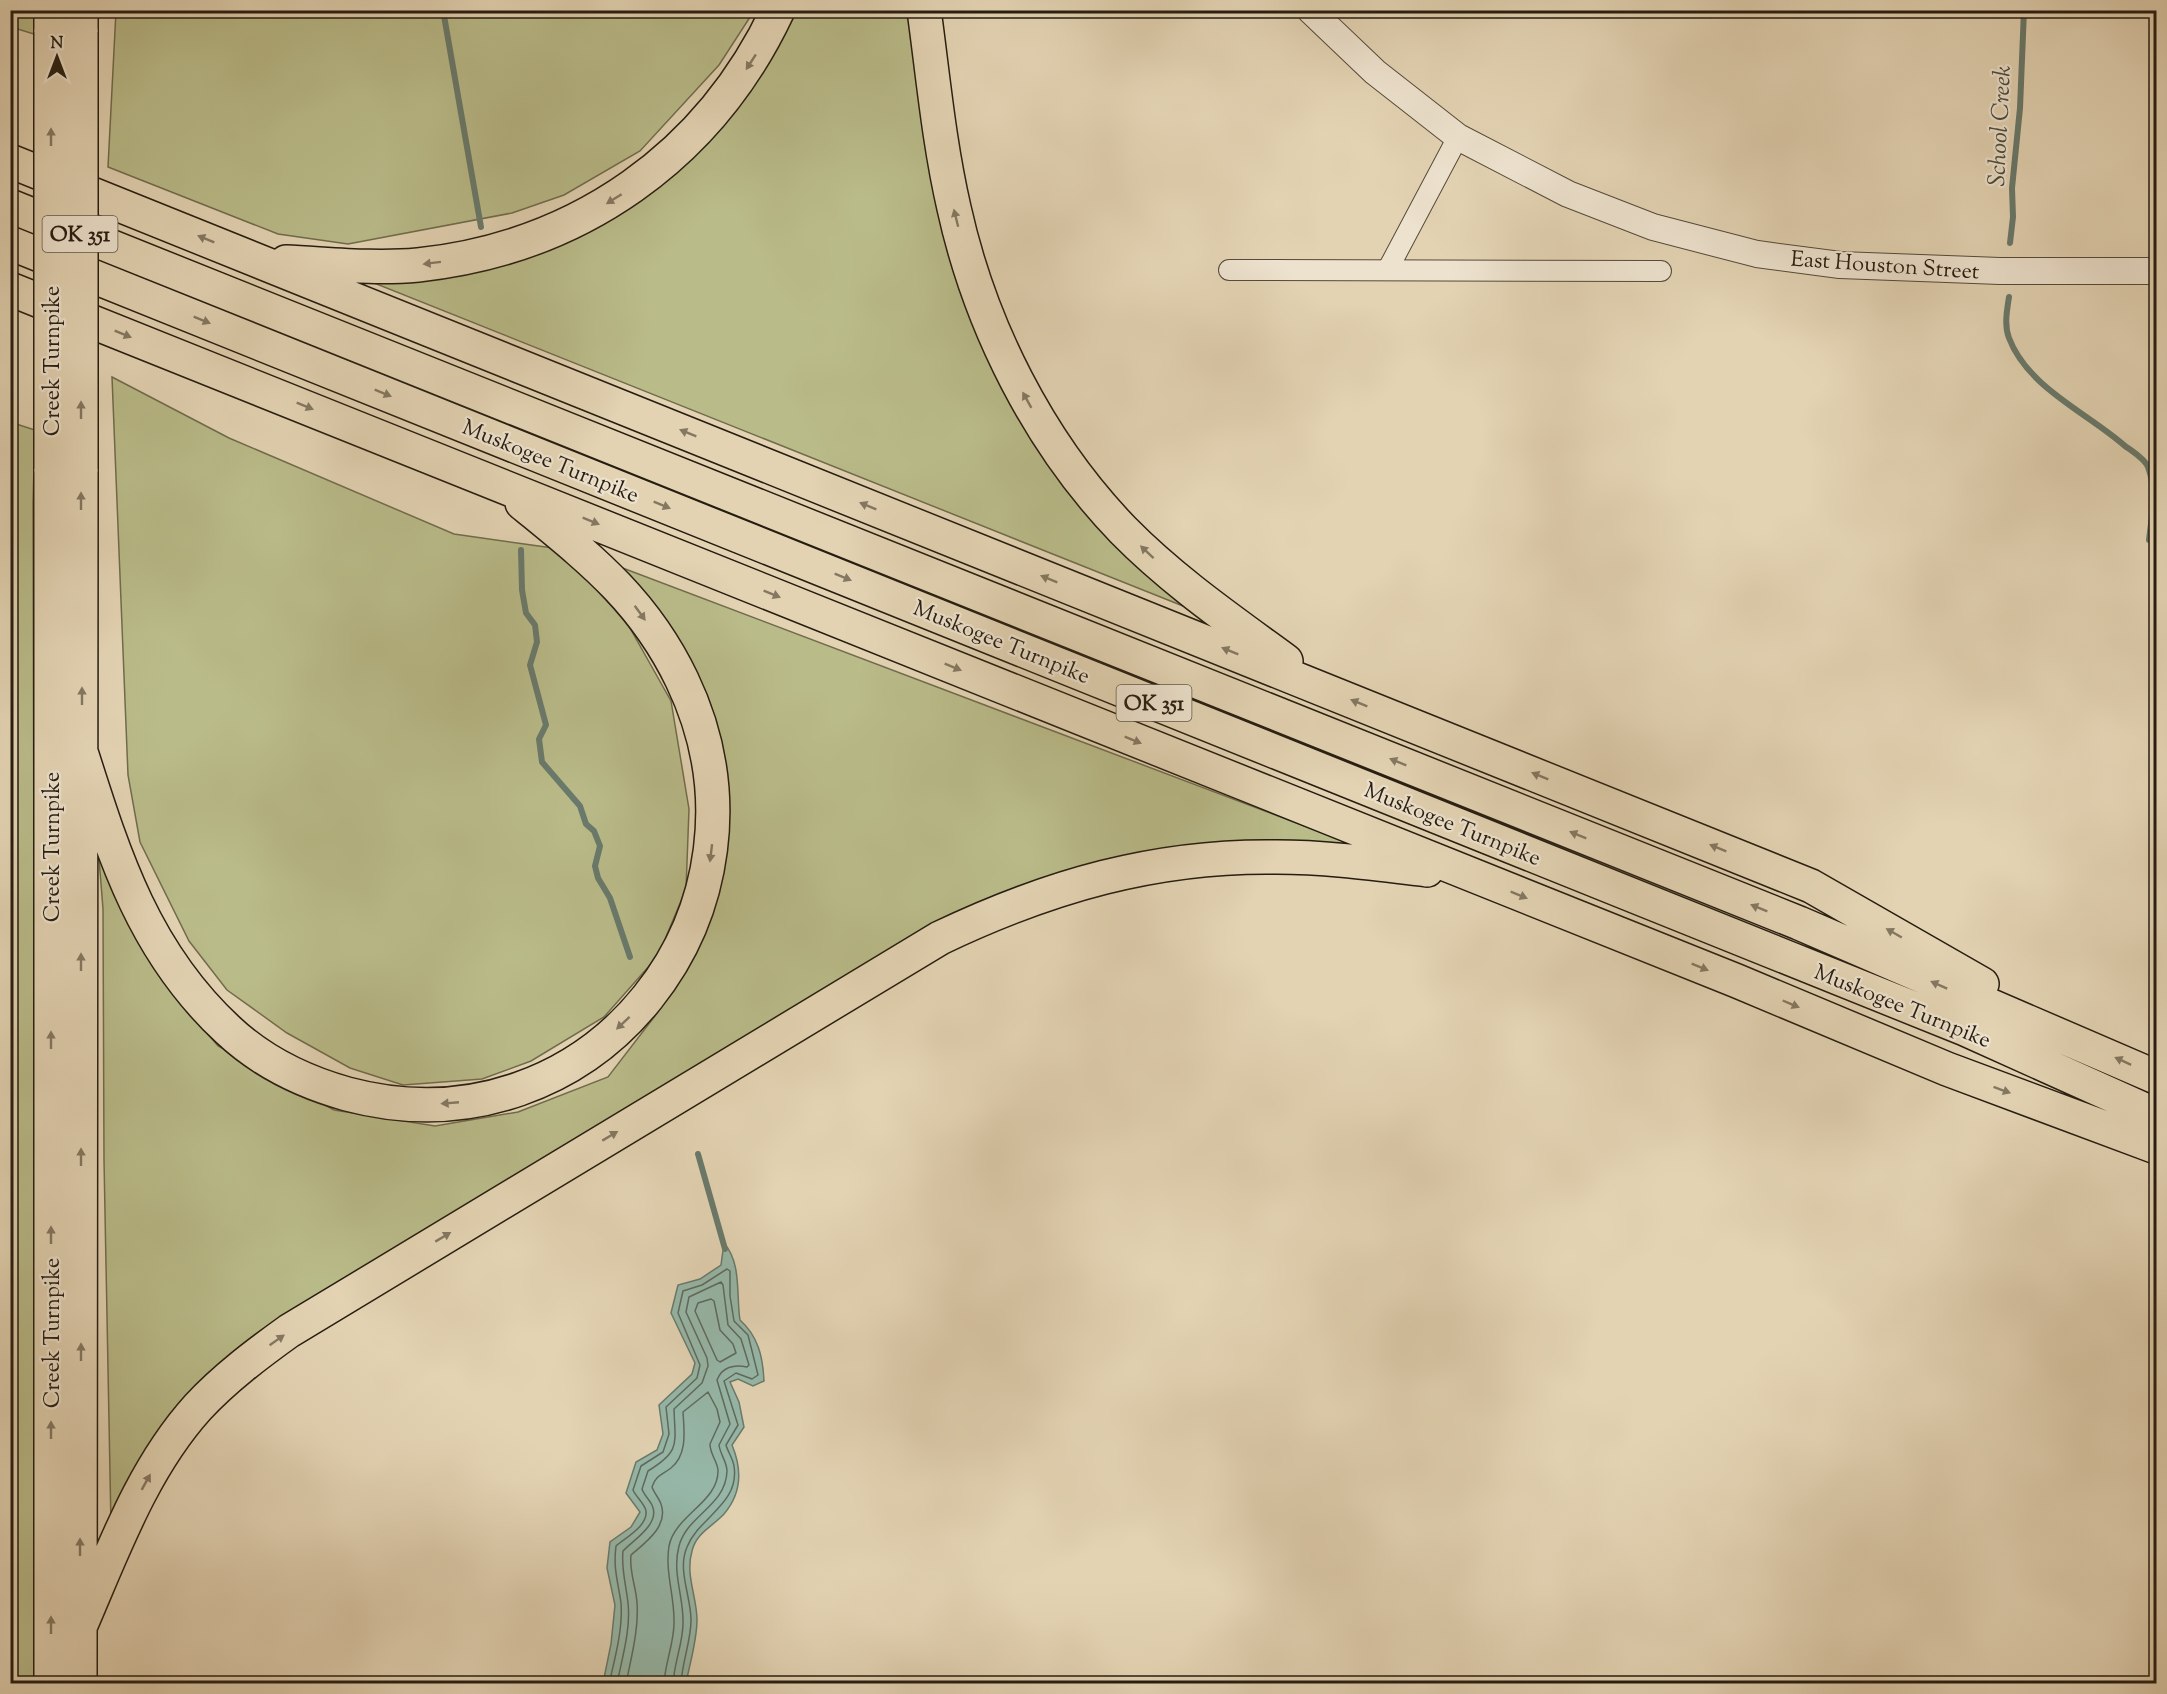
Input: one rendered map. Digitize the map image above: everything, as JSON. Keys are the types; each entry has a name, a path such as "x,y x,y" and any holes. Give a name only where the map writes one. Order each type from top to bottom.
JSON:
{"highway":[{"path":"261,261 362,266 416,265 504,249 556,230 628,191 678,150 737,83 753,59 778,10"},
{"path":"924,10 947,175 964,248 1004,352 1038,418 1082,482 1132,539 1191,591 1323,689"},
{"name":"Creek Turnpike","path":"51,1683 66,469 66,21"},
{"path":"10,161 1812,886 2090,1046"},
{"name":"Muskogee Turnpike","path":"10,206 1798,923 1987,1006 2090,1046 2157,1077"},
{"name":"Muskogee Turnpike","path":"10,243 1965,1029 2157,1115"},
{"path":"10,289 498,483 1464,874 1737,981 1947,1069 2157,1147"},
{"path":"66,469 82,755 80,1683"},
{"path":"82,755 113,854 139,912 157,945 213,1016 245,1044 276,1065 330,1089 362,1098 408,1105 466,1101 516,1089 563,1068 584,1055 623,1024 640,1006 673,963 699,909 711,860 714,806 712,776 706,747 691,700 680,677 642,616 602,568 498,483"},
{"path":"80,1627 120,1534 154,1468 198,1407 250,1359 289,1331 940,938 1000,910 1061,888 1163,864 1277,857 1464,874"}],"street":[{"name":"East Houston Street","path":"1310,10 1375,72 1458,137 1599,208 1693,238 1757,254 1869,267 2000,271 2157,271"},
{"path":"1388,269 1458,137"},
{"path":"1229,270 1661,271"}],"green space":[{"path":"116,10 754,11 719,65 640,151 564,195 512,213 348,244 278,234 108,167"},
{"path":"11,11 36,11 37,35 11,27"},
{"path":"791,11 914,11 1006,380 1186,599 1183,606 364,279 581,231"},
{"path":"112,377 229,438 454,534 560,549 626,621 671,701 689,809 686,889 658,956 604,1017 531,1061 482,1079 403,1085 350,1068 287,1033 227,990 189,941 140,842 128,775"},
{"path":"10,422 35,430 33,503 36,1684 10,1683"},
{"path":"620,567 1352,844 1287,843 1096,866 292,1316 111,1525 104,1160 103,909 99,859 106,859 162,980 218,1046 334,1110 435,1126 518,1112 608,1077 658,1012 699,944 715,887 724,799"}],"water":[{"path":"724,1243 734,1260 740,1320 755,1340 764,1381 753,1386 738,1379 730,1382 739,1402 744,1427 732,1445 738,1463 737,1489 730,1506 697,1539 692,1551 690,1569 697,1628 686,1683 603,1683 611,1644 615,1605 607,1568 610,1542 631,1527 640,1512 626,1493 636,1462 657,1450 663,1434 659,1405 692,1374 695,1363 671,1313 678,1285 700,1279 721,1265"}],"waterway":[{"path":"443,10 481,227"},
{"name":"School Creek","path":"2010,243 2013,217 2012,188 2020,108 2024,10"},
{"name":"School Creek","path":"2009,297 2006,318 2007,333 2018,356 2030,371 2060,398 2138,455 2148,467 2153,494 2149,540"},
{"path":"521,550 522,590 526,613 535,625 537,642 530,665 546,725 539,739 542,762 580,806 586,824 594,831 600,846 595,866 598,878 610,898 630,957"},
{"path":"698,1154 725,1249"}]}
